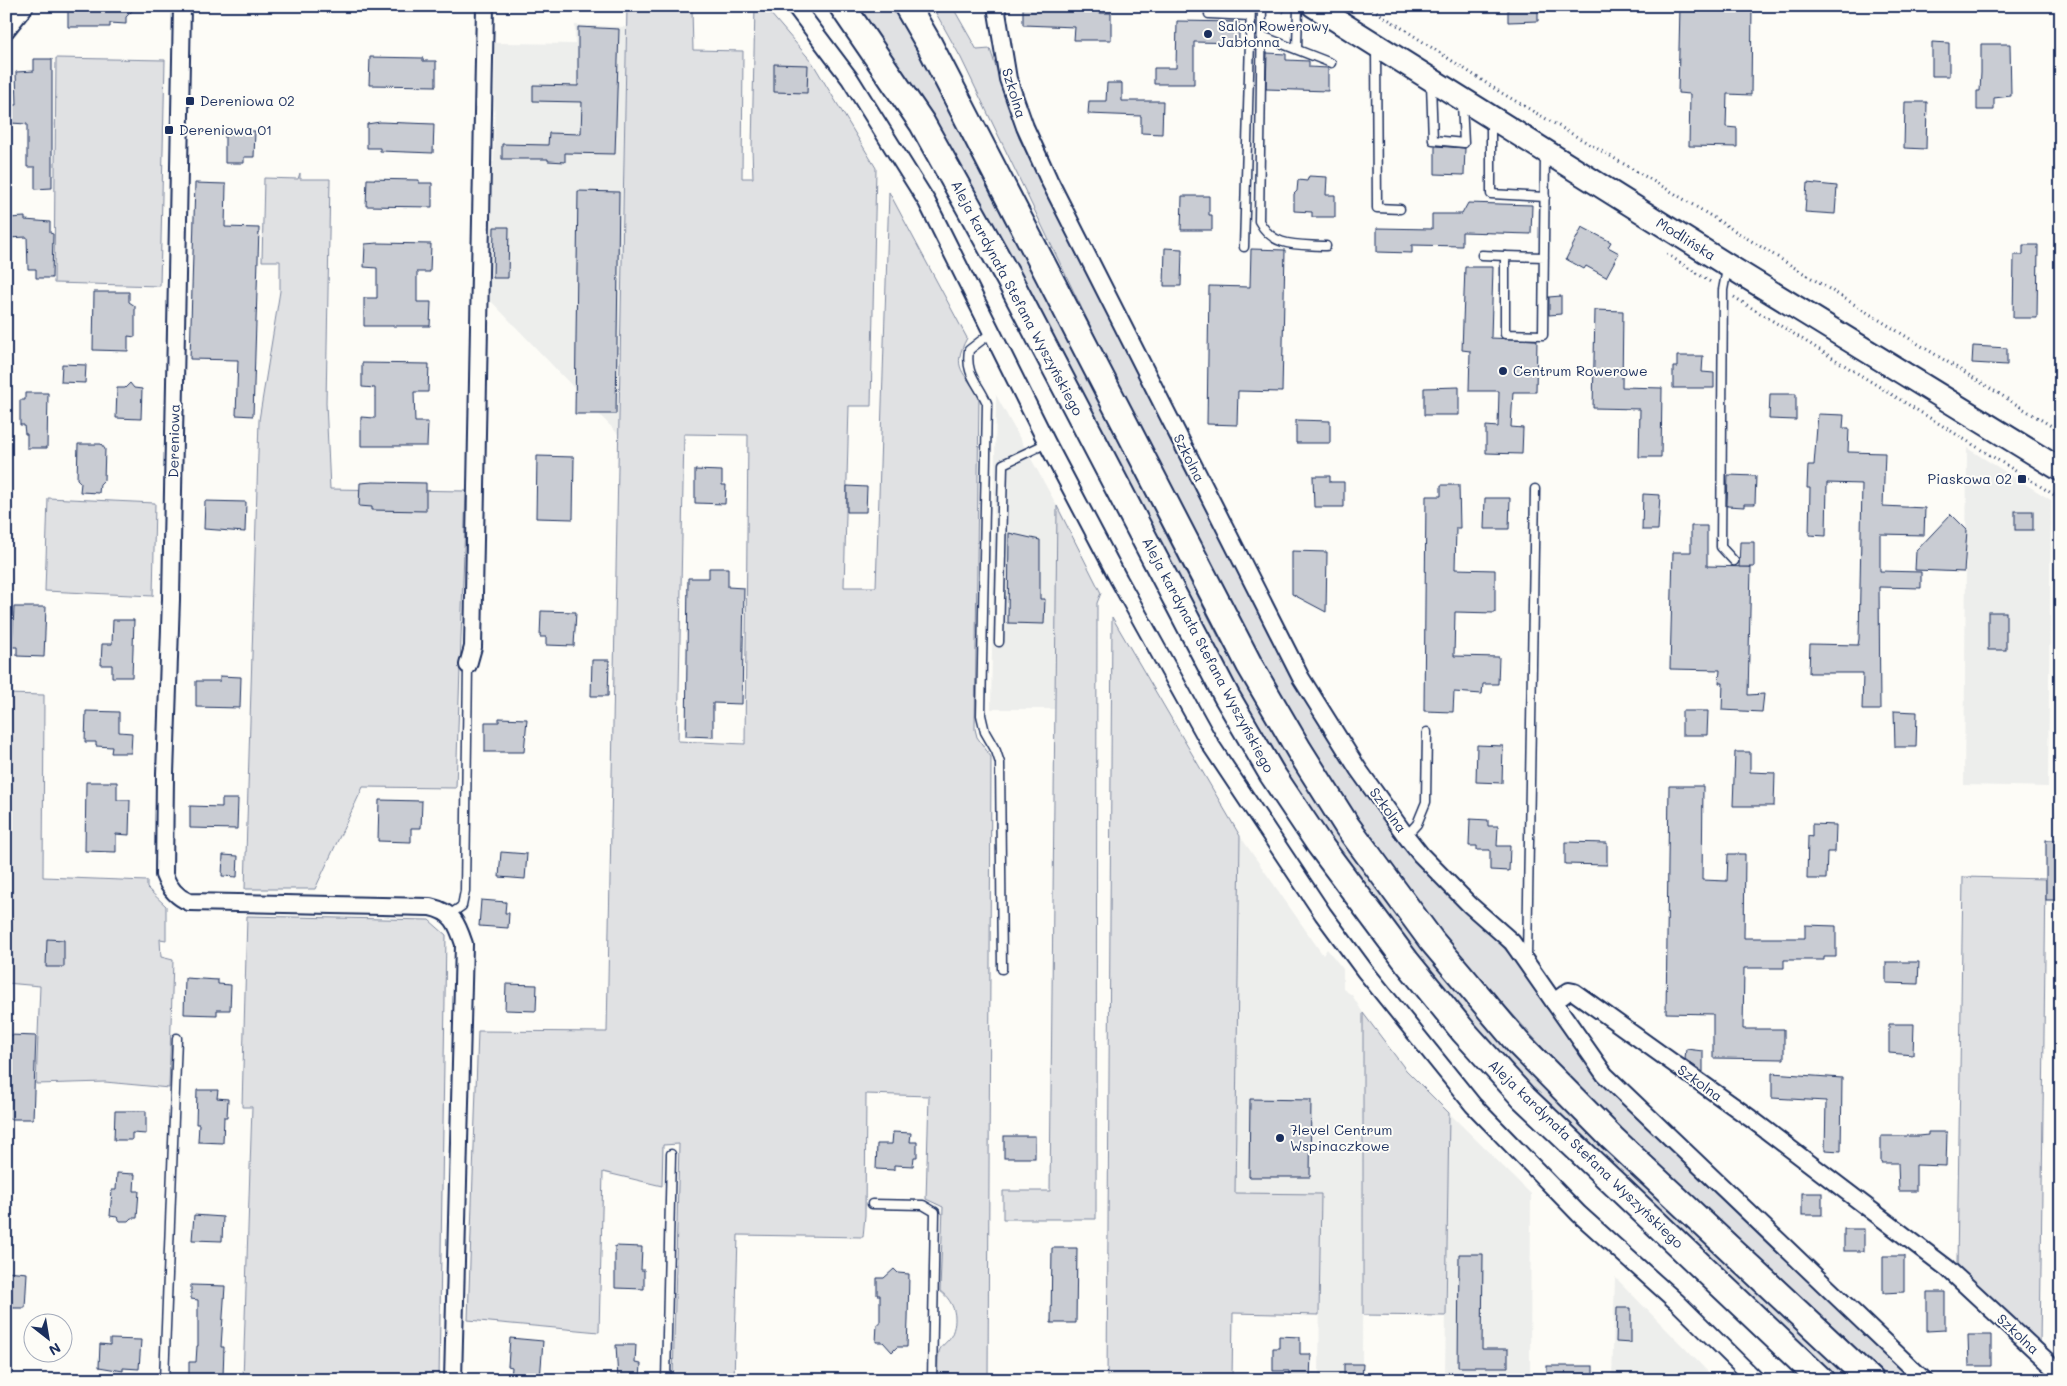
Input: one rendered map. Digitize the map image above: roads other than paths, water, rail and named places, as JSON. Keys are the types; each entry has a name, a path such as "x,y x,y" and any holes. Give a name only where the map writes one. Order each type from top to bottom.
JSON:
{"main road":[{"name":"Aleja kardynała Stefana Wyszyńskiego","path":"842,6 922,122 1010,279 1227,696 1272,774 1318,844 1407,962 1464,1032 1524,1098 1821,1380"},
{"path":"907,6 1250,666 1298,750 1347,826 1431,940 1518,1043 1627,1151 1870,1380"},
{"name":"Modlińska","path":"1314,6 1728,265 2061,470"}],"street":[{"path":"6,30 25,6"},
{"name":"Dereniowa","path":"182,6 164,875 169,887 180,899 189,902 430,907 442,910 449,915"},
{"path":"468,666 473,638 485,6"},
{"path":"795,6 850,79 927,202 1047,443 1119,580 1210,744 1323,914 1365,971 1473,1105 1579,1214 1678,1303 1756,1380"},
{"name":"Szkolna","path":"996,6 1008,79 1025,127 1049,180 1301,678 1358,769 1406,836 1421,855 1470,905 1512,942 1554,1002 1565,993 1569,991 1574,992 1750,1118 1947,1268 2061,1374"},
{"path":"449,915 459,930 464,944 453,1380"},
{"path":"1554,1002 1605,1075 1924,1380"}],"lane":[{"path":"1209,6 1209,14 1250,16"},
{"path":"1244,246 1251,6"},
{"path":"1262,6 1259,221 1271,237 1281,242 1326,246"},
{"path":"1297,50 1298,6"},
{"path":"1262,36 1331,63"},
{"path":"1376,46 1377,208 1400,209"},
{"path":"1431,79 1433,140 1464,143 1461,98"},
{"path":"1491,117 1491,194 1545,197"},
{"path":"1505,256 1505,334 1543,335 1545,150"},
{"path":"1482,255 1544,257"},
{"path":"1728,265 1723,290 1721,547 1734,561"},
{"path":"991,333 969,350 967,360 969,372 987,403 981,715 985,732 996,751 1000,763 1002,968"},
{"path":"999,642 1003,464 1047,443"},
{"path":"1527,963 1535,489"},
{"path":"449,915 462,906 465,891 468,666"},
{"path":"1406,836 1417,824 1426,802 1427,732"},
{"path":"164,1380 177,1038"},
{"path":"666,1380 671,1154"},
{"path":"872,1204 923,1205 935,1212 932,1380"}],"place":[{"name":"Salon Rowerowy Jabłonna","path":"1208,34"},
{"name":"Dereniowa 02","path":"190,101"},
{"name":"Dereniowa 01","path":"169,130"},
{"name":"Centrum Rowerowe","path":"1503,371"},
{"name":"Piaskowa 02","path":"2022,479"},
{"name":"7level Centrum Wspinaczkowe","path":"1280,1138"}]}
